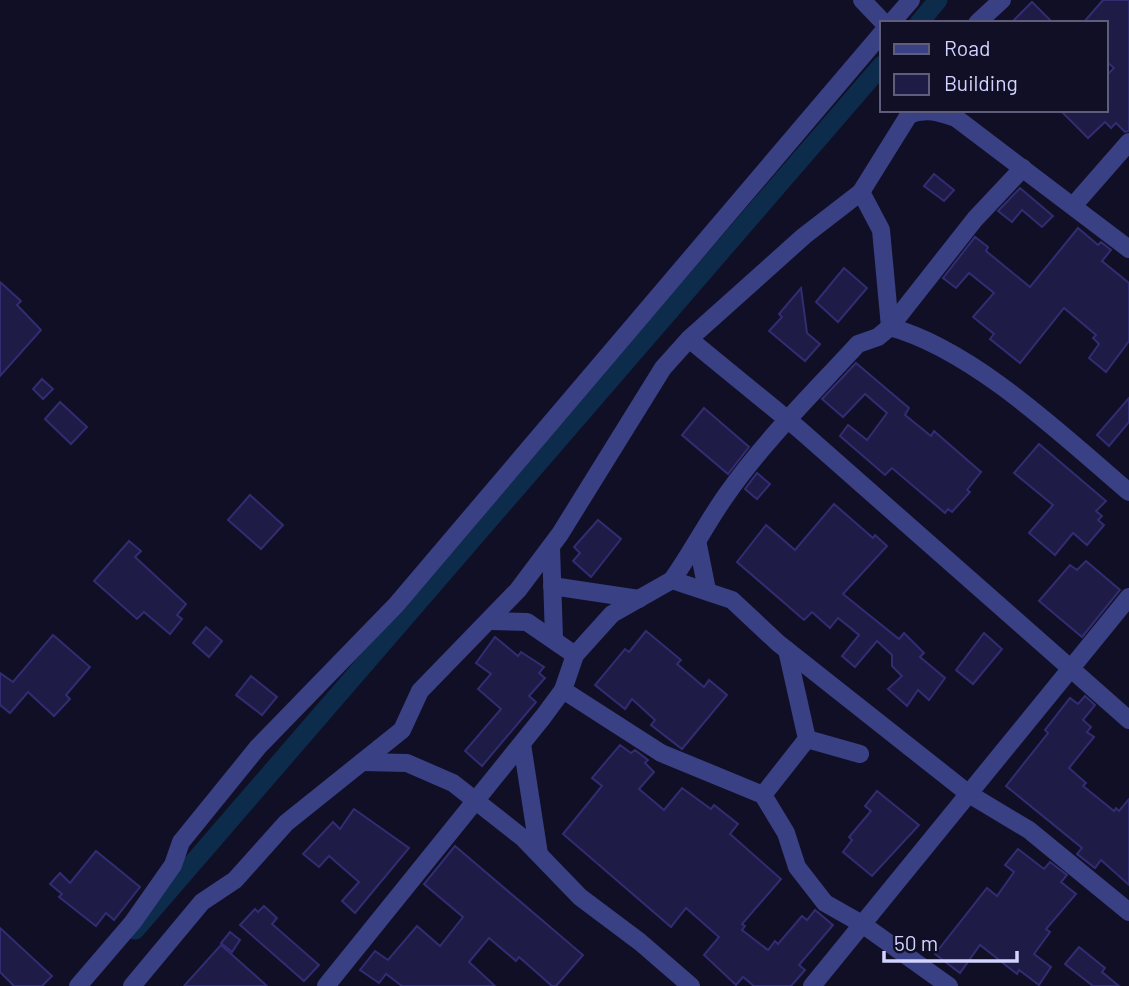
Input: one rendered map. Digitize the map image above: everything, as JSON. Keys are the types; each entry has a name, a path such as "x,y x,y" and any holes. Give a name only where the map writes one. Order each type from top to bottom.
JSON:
{"street":[{"path":"862,0 882,21"},
{"path":"893,21 911,0"},
{"path":"978,21 1002,0"},
{"path":"78,986 133,922 173,865 181,842 258,747 396,605 880,35"},
{"path":"939,112 956,118 1129,250"},
{"path":"132,986 202,902 235,880 286,823 402,730 420,691 490,621 551,547 663,368 689,339 804,236 861,192 910,113"},
{"path":"1073,206 1129,142"},
{"path":"326,986 522,744 562,690 575,655 612,614 671,580 698,545 726,496 789,421 858,344 878,337 890,327 980,213 1023,168"},
{"path":"861,192 881,230 890,327"},
{"path":"890,327 919,336 968,364 1037,415 1129,492"},
{"path":"689,339 789,421 1129,720"},
{"path":"698,545 707,590"},
{"path":"551,547 554,638"},
{"path":"671,580 732,600 787,650 969,794 1029,830 1129,912"},
{"path":"552,586 639,599"},
{"path":"812,986 1129,597"},
{"path":"490,621 527,622 554,638 575,655"},
{"path":"787,650 807,739"},
{"path":"562,690 661,753 763,795 786,833 797,867 825,903 862,924 949,986"},
{"path":"807,739 860,754"},
{"path":"763,795 807,739"},
{"path":"522,744 539,854"},
{"path":"362,762 407,764 422,768 453,783 478,800 539,854 574,892 640,942 691,986"}],"building":[{"path":"1103,0 1129,0 1129,131 1125,132 1116,123 1111,128 1105,122 1088,138 1062,112 1108,112 1108,74 1114,68 1108,63 1108,21 1085,21"},
{"path":"1032,2 1051,21 1013,21"},
{"path":"934,174 954,190 944,201 924,186"},
{"path":"1020,188 1053,216 1042,227 1022,210 1012,222 998,211"},
{"path":"1078,228 1098,245 1101,242 1111,250 1102,261 1129,283 1129,341 1106,372 1089,358 1099,344 1093,338 1096,335 1064,308 1020,363 990,339 994,334 973,317 994,293 969,273 956,288 943,278 975,237 988,247 986,251 1030,287"},
{"path":"844,268 867,288 838,322 816,302"},
{"path":"0,282 21,301 17,305 41,330 0,376"},
{"path":"801,288 807,333 820,344 805,361 769,331 782,317 779,314"},
{"path":"856,363 909,408 905,415 931,436 934,431 981,472 967,490 970,492 952,512 948,509 945,513 892,468 885,475 840,436 848,425 867,440 887,413 865,394 843,417 822,399"},
{"path":"42,379 53,389 43,399 33,389"},
{"path":"1129,398 1129,422 1109,446 1097,435"},
{"path":"60,402 87,427 71,444 45,419"},
{"path":"704,408 749,447 728,474 682,435"},
{"path":"1039,444 1106,501 1096,511 1102,516 1098,520 1104,525 1087,545 1073,533 1055,555 1029,533 1053,505 1014,473"},
{"path":"757,473 770,484 757,499 745,489"},
{"path":"250,495 283,525 261,549 228,520"},
{"path":"834,504 873,538 875,535 887,546 843,594 899,639 904,633 924,653 920,657 945,678 929,700 918,690 907,706 888,689 902,676 892,666 892,655 877,641 855,667 842,656 859,635 838,618 830,628 812,612 804,620 737,562 766,525 795,550"},
{"path":"598,520 621,539 591,577 573,561 580,553 574,547"},
{"path":"129,541 141,551 135,557 186,604 177,615 182,619 170,634 144,612 137,619 94,581"},
{"path":"1086,561 1120,590 1082,637 1039,601 1070,565 1077,570"},
{"path":"206,627 222,641 209,657 193,643"},
{"path":"646,631 681,660 677,664 704,687 709,680 727,695 682,749 651,725 655,720 632,699 625,709 595,685 625,649 629,652"},
{"path":"984,633 1002,649 973,684 956,670"},
{"path":"53,635 90,667 66,695 70,699 54,716 28,692 10,713 0,705 0,673 13,682"},
{"path":"495,637 518,656 521,652 544,667 539,673 545,678 529,696 536,702 482,766 465,751 501,709 478,689 491,674 476,663"},
{"path":"251,676 277,697 262,715 236,695"},
{"path":"1085,696 1095,705 1083,720 1091,727 1087,732 1094,737 1069,768 1086,783 1083,786 1114,811 1116,808 1119,811 1129,799 1129,885 1101,860 1095,868 1077,854 1082,848 1006,786 1048,733 1045,730 1070,698 1078,704"},
{"path":"620,745 631,753 635,750 648,760 645,763 654,772 639,789 664,810 682,788 711,809 714,805 738,824 730,834 781,879 742,924 745,926 742,930 768,950 775,941 778,944 802,916 807,920 815,910 833,925 799,965 805,970 791,986 754,986 743,977 736,985 704,955 719,937 686,908 671,927 563,834 602,786 592,778"},
{"path":"877,791 919,825 872,876 843,852 852,840 849,837 871,811 865,806"},
{"path":"354,809 409,848 355,913 342,901 359,882 329,856 319,867 303,854 333,822 340,829"},
{"path":"455,846 583,955 556,986 552,986 519,957 516,961 489,938 469,962 495,986 402,986 386,974 379,983 360,970 375,951 388,960 417,926 440,946 463,917 424,884"},
{"path":"1018,849 1044,869 1050,862 1067,875 1061,882 1076,894 1046,929 1050,932 1034,954 1051,967 1039,985 1019,970 1017,974 980,945 960,973 935,954 987,888 997,896 1014,872 1005,865"},
{"path":"96,851 140,887 114,920 106,913 96,926 59,897 62,894 50,884 60,873 70,883"},
{"path":"264,906 277,918 272,924 319,965 304,981 240,925 255,909 258,912"},
{"path":"0,928 52,976 42,986 14,986 0,972"},
{"path":"230,932 240,940 232,952 221,943"},
{"path":"221,945 267,986 184,986"},
{"path":"1079,947 1105,968 1102,972 1119,986 1093,986 1065,964"}],"waterway":[{"path":"921,21 938,0"},
{"path":"135,930 880,67"}]}
